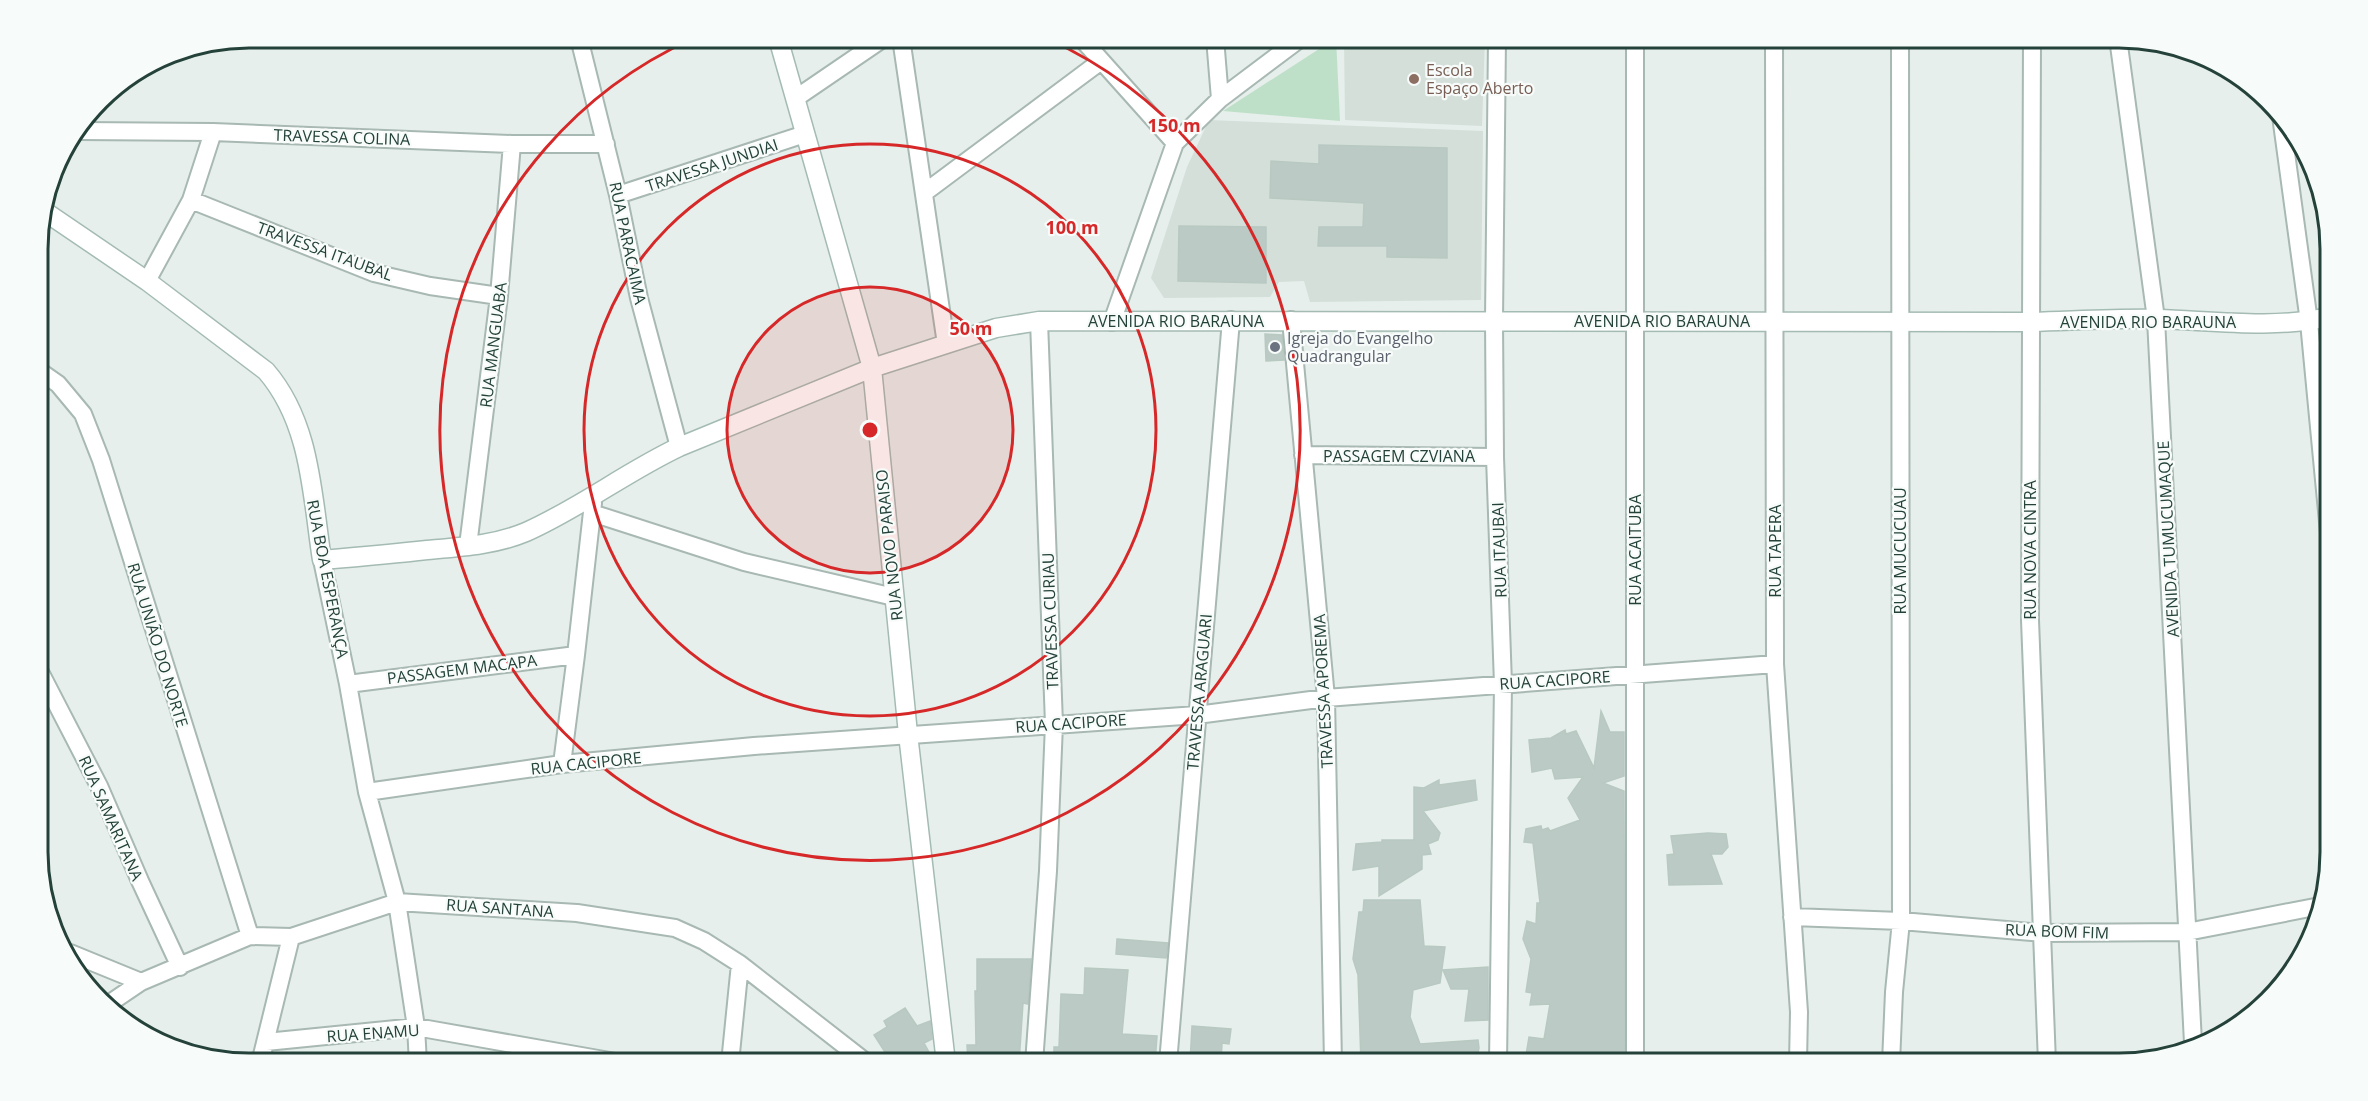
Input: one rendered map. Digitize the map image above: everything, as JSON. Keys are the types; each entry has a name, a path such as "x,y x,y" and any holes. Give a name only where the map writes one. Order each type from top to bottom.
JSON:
{"street":[{"name":"RUA PARACAIMA","path":"582,48 618,195 639,298 678,447"},
{"name":"RUA NOVO PARAISO","path":"781,48 872,368 908,734 945,1053"},
{"path":"796,98 869,48"},
{"path":"902,48 946,344"},
{"path":"1090,48 1174,143"},
{"path":"1216,48 1220,99"},
{"path":"1112,322 1174,143 1220,99 1288,48"},
{"name":"RUA ITAUBAI","path":"1497,48 1495,457 1503,684 1498,1053"},
{"name":"RUA ACAITUBA","path":"1635,48 1635,1053"},
{"name":"RUA TAPERA","path":"1774,48 1775,664 1799,1011 1798,1053"},
{"name":"RUA MUCUCUAU","path":"1891,1053 1894,992 1901,921 1900,48"},
{"name":"RUA NOVA CINTRA","path":"2032,48 2030,620 2047,1053"},
{"name":"AVENIDA TUMUCUMAQUE","path":"2119,48 2156,319 2193,1039"},
{"path":"924,193 1101,61"},
{"name":"TRAVESSA COLINA","path":"87,131 213,132 512,144 606,144"},
{"path":"147,281 191,200 213,132"},
{"name":"TRAVESSA JUNDIAI","path":"618,195 805,134"},
{"path":"2284,135 2309,322 2320,438"},
{"name":"RUA MANGUABA","path":"468,546 499,296 512,144"},
{"name":"TRAVESSA ITAUBAL","path":"191,200 374,273 430,286 499,296"},
{"name":"RUA BOA ESPERANÇA","path":"51,216 147,281 266,371 280,388 304,439 322,560 348,684 367,792 397,902 416,1027 417,1053"},
{"name":"AVENIDA RIO BARAUNA","path":"322,560 468,546 503,540 592,506 656,458 678,447 872,368 996,328 1039,321 2030,322 2156,319 2276,323 2309,322 2320,319"},
{"name":"TRAVESSA ARAGUARI","path":"1169,1053 1231,320"},
{"name":"TRAVESSA APOREMA","path":"1291,320 1326,698 1333,1053"},
{"name":"TRAVESSA CURIAU","path":"1035,1053 1048,871 1054,724 1039,321"},
{"name":"RUA UNIÃO DO NORTE","path":"48,377 58,384 83,414 101,460 250,936"},
{"name":"PASSAGEM CZVIANA","path":"1303,455 1495,457"},
{"path":"562,764 592,506 744,562 894,597"},
{"name":"PASSAGEM MACAPA","path":"348,684 576,655"},
{"name":"RUA CACIPORE","path":"367,792 562,764 908,734 1197,715 1326,698 1775,664"},
{"name":"RUA SAMARITANA","path":"48,687 99,786 180,967"},
{"name":"RUA SANTANA","path":"114,1000 141,982 250,936 291,937 397,902 577,913 675,928 704,941 740,964 854,1053"},
{"name":"RUA BOM FIM","path":"1792,917 1901,921 2043,933 2187,932 2312,908"},
{"path":"263,1053 291,937"},
{"path":"78,956 141,982"},
{"path":"731,1053 740,964"},
{"name":"RUA ENAMU","path":"266,1042 416,1027 564,1053"}],"shaded area":[{"name":"Escola Espaço Aberto","path":"1344,48 1485,48 1482,126 1345,120"},
{"path":"1209,120 1483,131 1481,300 1310,302 1304,281 1279,282 1270,297 1164,298 1151,278 1187,167"}],"green space":[{"path":"1321,48 1336,48 1340,121 1223,111"}],"building":[{"path":"1319,145 1447,148 1447,258 1387,257 1387,246 1318,246 1319,227 1363,227 1364,203 1270,198 1271,161 1319,164"},
{"path":"1179,226 1266,227 1266,283 1178,281"},
{"name":"Igreja do Evangelho Quadrangular","path":"1265,334 1282,335 1284,360 1266,361"},
{"path":"1601,711 1610,732 1624,732 1624,776 1603,783 1624,791 1625,1053 1526,1053 1529,1037 1544,1039 1550,1004 1530,1005 1532,993 1526,992 1531,959 1523,939 1527,921 1536,924 1537,903 1540,903 1533,843 1524,842 1526,829 1541,826 1542,830 1548,828 1550,831 1580,820 1568,798 1583,777 1555,779 1552,768 1532,772 1529,740 1551,738 1565,730 1566,734 1576,731 1594,768"},
{"path":"1439,780 1439,785 1475,780 1477,800 1423,811 1440,833 1438,840 1428,844 1431,854 1422,855 1422,869 1379,896 1379,866 1353,870 1356,844 1382,842 1382,840 1414,840 1414,787 1424,788"},
{"path":"1726,834 1728,847 1722,854 1711,854 1722,884 1669,885 1667,855 1674,854 1671,836"},
{"path":"1364,900 1420,900 1424,946 1445,947 1440,983 1413,990 1410,1017 1420,1044 1478,1040 1478,1053 1361,1053 1358,975 1353,959 1359,912 1363,912"},
{"path":"1117,939 1168,943 1166,958 1116,954"},
{"path":"977,959 1031,959 1028,1004 1023,1003 1020,1053 967,1053 967,1045 976,1045 975,991 977,991"},
{"path":"1488,967 1488,1020 1465,1021 1469,989 1451,989 1443,970"},
{"path":"1085,968 1128,970 1122,1034 1157,1036 1156,1053 1054,1053 1054,1047 1059,1047 1061,994 1084,995"},
{"path":"905,1008 917,1026 930,1021 932,1039 924,1043 930,1053 886,1053 874,1035 887,1027 884,1021"},
{"path":"1192,1026 1231,1029 1229,1044 1222,1043 1222,1053 1191,1053"}],"place":[{"name":"Escola Espaço Aberto","path":"1414,79"},
{"name":"Igreja do Evangelho Quadrangular","path":"1275,347"}]}
